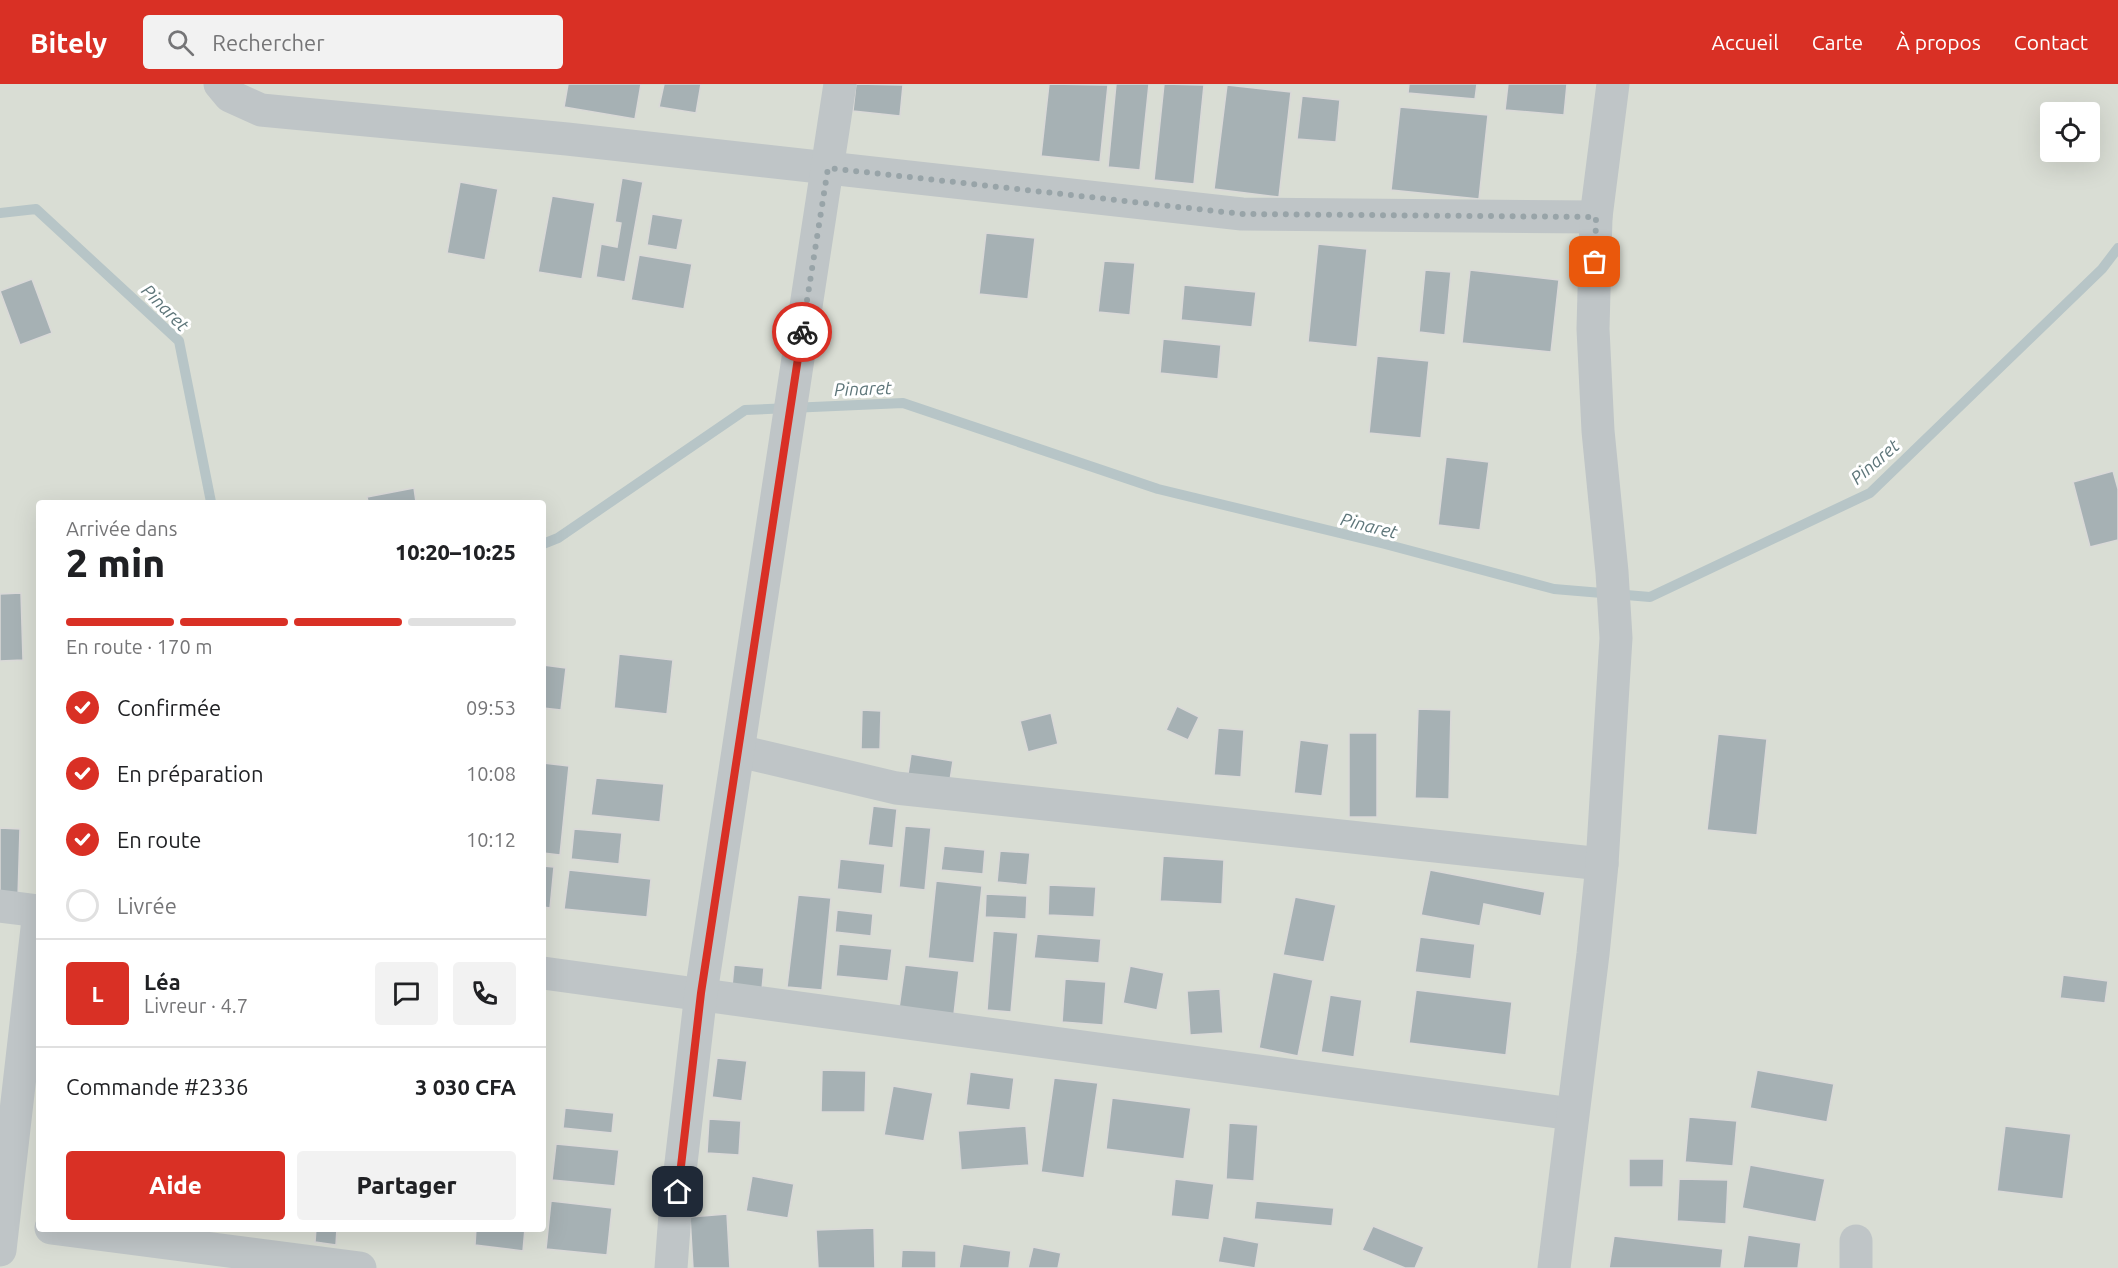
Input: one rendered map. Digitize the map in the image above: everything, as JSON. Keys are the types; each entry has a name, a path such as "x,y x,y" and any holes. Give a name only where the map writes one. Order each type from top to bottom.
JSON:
{"street":[{"path":"220,84 230,96 261,110 567,139 1242,214 1596,217"},
{"path":"671,1268 676,1202 701,993 840,84"},
{"path":"1554,1268 1602,864 1616,638 1598,431 1593,329 1596,217 1613,84"},
{"path":"739,751 896,788 1602,864"},
{"path":"0,906 36,911"},
{"path":"36,936 1,1231 36,1227"},
{"path":"546,973 1572,1114"},
{"path":"82,1232 360,1268"}],"shaded area":[{"path":"0,84 2118,84 2118,1268 0,1268"}],"building":[{"path":"568,84 641,84 635,119 564,107"},
{"path":"664,84 701,84 696,113 659,107"},
{"path":"856,84 903,85 900,116 853,111"},
{"path":"1049,84 1108,85 1100,162 1041,156"},
{"path":"1116,84 1149,84 1140,170 1108,167"},
{"path":"1164,84 1204,85 1194,184 1154,180"},
{"path":"1409,84 1477,84 1475,99 1408,93"},
{"path":"1508,84 1567,84 1564,115 1505,110"},
{"path":"1227,85 1291,92 1279,197 1214,189"},
{"path":"1302,96 1340,100 1336,142 1297,139"},
{"path":"1400,107 1488,115 1479,199 1391,190"},
{"path":"622,178 643,182 625,282 596,277 601,244 617,247 621,223 615,222"},
{"path":"460,182 498,189 485,260 447,253"},
{"path":"552,196 595,203 582,279 538,272"},
{"path":"652,214 683,219 677,250 647,245"},
{"path":"986,233 1035,238 1028,299 979,294"},
{"path":"1318,244 1367,249 1357,347 1308,342"},
{"path":"639,255 692,264 684,309 631,300"},
{"path":"1104,261 1135,263 1130,315 1098,312"},
{"path":"1425,270 1451,272 1445,335 1419,332"},
{"path":"1470,270 1559,280 1551,352 1462,343"},
{"path":"32,279 52,333 20,345 0,291"},
{"path":"1184,285 1256,292 1252,327 1181,320"},
{"path":"1163,339 1221,345 1218,379 1160,373"},
{"path":"1377,356 1429,361 1421,438 1369,433"},
{"path":"1446,457 1489,462 1480,530 1438,525"},
{"path":"2113,471 2118,489 2118,540 2090,547 2073,482"},
{"path":"414,488 416,500 368,500 367,497"},
{"path":"21,593 23,660 0,661 0,594"},
{"path":"619,654 673,660 667,714 614,708"},
{"path":"546,665 566,668 561,710 546,708"},
{"path":"1177,706 1199,717 1188,740 1166,730"},
{"path":"1418,709 1451,710 1449,799 1415,798"},
{"path":"862,710 881,711 880,749 861,749"},
{"path":"1051,713 1058,744 1028,752 1020,721"},
{"path":"1218,728 1244,730 1241,777 1214,775"},
{"path":"1349,733 1377,733 1377,817 1349,817"},
{"path":"1718,734 1767,739 1757,835 1707,830"},
{"path":"1300,740 1329,744 1322,796 1294,793"},
{"path":"911,754 953,761 950,780 908,774"},
{"path":"546,763 569,766 560,855 546,853"},
{"path":"596,778 664,784 660,822 591,815"},
{"path":"873,806 897,809 893,848 868,845"},
{"path":"905,826 931,828 925,890 899,887"},
{"path":"0,828 20,829 18,897 0,896"},
{"path":"574,829 622,833 619,864 571,859"},
{"path":"944,846 985,850 983,874 941,870"},
{"path":"1000,851 1030,853 1027,885 997,882"},
{"path":"1163,856 1224,860 1222,904 1160,901"},
{"path":"840,859 885,864 882,894 837,889"},
{"path":"546,866 554,867 550,908 546,907"},
{"path":"569,870 651,879 647,917 564,909"},
{"path":"1430,870 1545,892 1541,916 1484,904 1480,926 1421,915"},
{"path":"936,881 982,886 974,963 928,958"},
{"path":"1049,885 1096,887 1094,917 1048,915"},
{"path":"986,894 1027,896 1026,919 985,917"},
{"path":"798,895 831,898 822,990 787,987"},
{"path":"1295,897 1336,905 1324,962 1283,955"},
{"path":"837,910 873,914 871,936 835,932"},
{"path":"993,931 1018,933 1011,1012 987,1010"},
{"path":"1037,934 1101,939 1099,963 1034,958"},
{"path":"1420,937 1475,944 1471,979 1415,972"},
{"path":"839,944 892,949 888,981 836,976"},
{"path":"734,965 764,968 762,989 732,986"},
{"path":"905,965 959,971 954,1014 899,1008"},
{"path":"1130,966 1164,973 1157,1010 1123,1003"},
{"path":"1273,972 1313,980 1298,1056 1259,1048"},
{"path":"2063,975 2108,981 2105,1003 2060,998"},
{"path":"1065,979 1106,982 1103,1025 1062,1022"},
{"path":"1220,989 1223,1033 1190,1035 1187,991"},
{"path":"1416,990 1512,1002 1506,1055 1409,1043"},
{"path":"1330,995 1362,1000 1354,1057 1321,1052"},
{"path":"717,1058 747,1061 742,1101 712,1097"},
{"path":"822,1070 866,1071 865,1112 821,1112"},
{"path":"1757,1070 1834,1084 1827,1122 1750,1108"},
{"path":"970,1072 1014,1078 1010,1110 966,1105"},
{"path":"1054,1078 1098,1083 1084,1178 1041,1172"},
{"path":"893,1086 933,1093 924,1141 884,1135"},
{"path":"1112,1098 1191,1108 1184,1159 1106,1149"},
{"path":"565,1108 614,1113 612,1133 563,1128"},
{"path":"1689,1117 1737,1121 1733,1166 1685,1162"},
{"path":"709,1119 741,1121 739,1155 707,1153"},
{"path":"1229,1123 1258,1125 1254,1181 1226,1179"},
{"path":"1026,1126 1029,1165 961,1170 958,1131"},
{"path":"2005,1126 2071,1134 2063,1199 1997,1191"},
{"path":"556,1144 619,1150 615,1186 552,1180"},
{"path":"1629,1159 1664,1159 1663,1187 1629,1187"},
{"path":"1750,1165 1825,1179 1816,1222 1742,1208"},
{"path":"752,1176 794,1184 788,1218 746,1211"},
{"path":"1175,1179 1214,1184 1209,1220 1171,1216"},
{"path":"1679,1179 1728,1180 1726,1224 1677,1221"},
{"path":"551,1201 612,1208 607,1255 546,1249"},
{"path":"1256,1201 1334,1208 1332,1226 1254,1219"},
{"path":"727,1214 730,1268 693,1268 690,1217"},
{"path":"1373,1226 1424,1247 1415,1268 1405,1268 1362,1250"},
{"path":"874,1228 875,1268 818,1268 816,1230"},
{"path":"316,1232 337,1232 336,1245 315,1242"},
{"path":"476,1232 525,1232 523,1251 475,1245"},
{"path":"1748,1235 1801,1243 1798,1268 1743,1268"},
{"path":"1223,1236 1259,1243 1255,1268 1218,1262"},
{"path":"1614,1236 1723,1249 1721,1268 1609,1268"},
{"path":"963,1244 1011,1251 1009,1268 959,1268"},
{"path":"1033,1247 1061,1253 1058,1268 1028,1268"},
{"path":"902,1250 936,1251 936,1268 901,1268"}],"waterway":[{"name":"Pinaret","path":"0,213 36,209 179,341 211,500"},
{"name":"Pinaret","path":"546,543 558,538 745,410 903,403 1158,489 1385,544 1554,589 1650,597 1870,493 2102,269 2118,248"}],"way so far":[{"path":"802,332 828,168 1242,214 1596,217 1595,262"}],"route":[{"path":"678,1192 701,993 802,332"}]}
